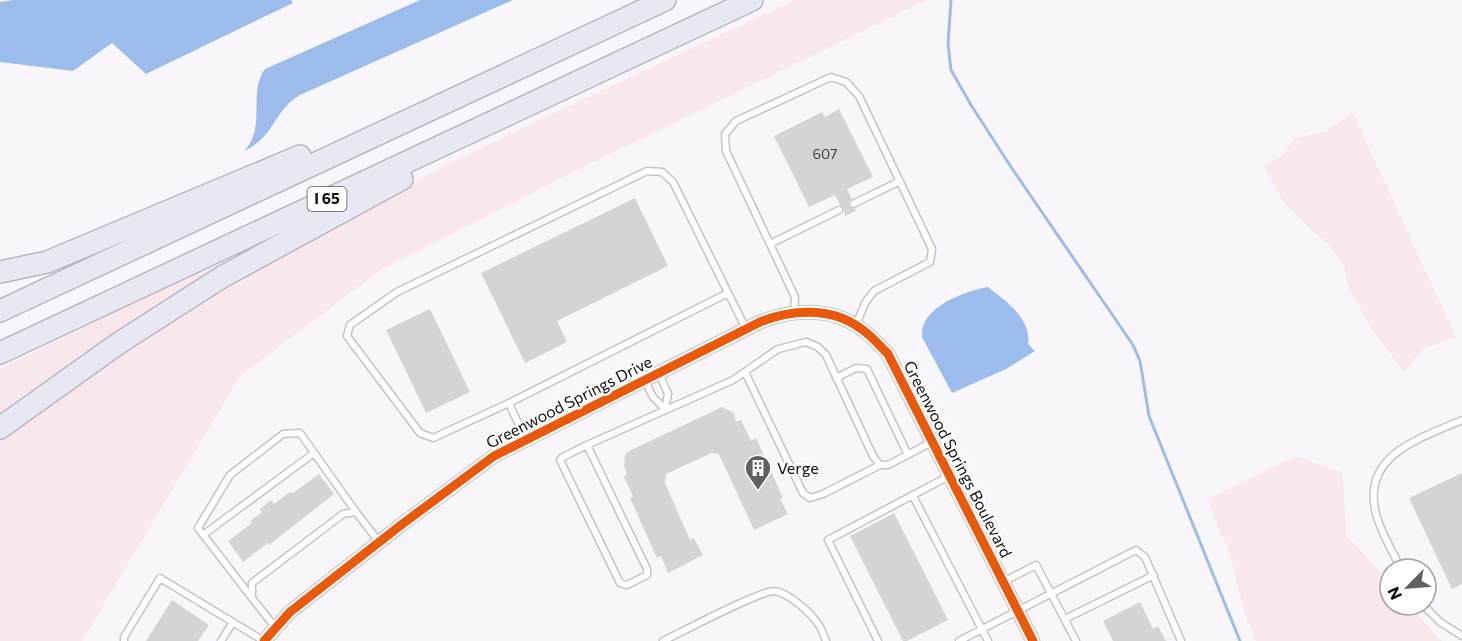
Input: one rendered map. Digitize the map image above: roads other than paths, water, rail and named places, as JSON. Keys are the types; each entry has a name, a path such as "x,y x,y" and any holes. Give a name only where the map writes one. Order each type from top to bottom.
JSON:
{"highway":[{"name":"I 65","path":"0,311 665,0"},
{"name":"I 65","path":"0,353 752,0"},
{"path":"0,428 119,343 222,277 335,214 654,46"},
{"path":"0,272 47,261 78,250 564,48"}],"street":[{"name":"Greenwood Springs Drive","path":"264,641 291,612 469,473 525,439 778,315 794,312 831,314"},
{"name":"Greenwood Springs Boulevard","path":"831,314 856,325 888,354 1033,641"}],"lane":[{"path":"794,312 795,297 726,151 725,134 736,121 831,77 846,82 859,96 932,249 930,262 874,291 856,325"},
{"path":"728,293 433,438 420,433 347,336 350,326 397,292 647,171 662,172 673,182 746,329"},
{"path":"853,204 900,181"},
{"path":"770,244 839,210"},
{"path":"587,445 647,568 647,576 627,585 620,583 560,464 563,457 587,445 665,409 733,380 778,349 806,342 818,347 826,355 873,456 880,465"},
{"path":"836,378 856,368 867,369 908,455"},
{"path":"658,372 668,394 665,409"},
{"path":"745,372 802,493 810,498 823,494 880,465 888,465 932,442"},
{"path":"644,379 653,397 665,409"},
{"path":"508,403 525,439"},
{"path":"1396,557 1377,516 1373,496 1380,470 1385,462 1401,449 1462,420"},
{"path":"276,627 198,528 230,475 283,434 300,433 380,542"},
{"path":"203,535 314,453"},
{"path":"878,641 828,540 949,476"},
{"path":"913,496 988,641"},
{"path":"252,598 252,583 343,514 356,512"},
{"path":"959,641 1136,550 1145,556 1181,641"},
{"path":"1003,582 1036,565 1076,641"},
{"path":"1065,619 1154,575"},
{"path":"124,641 124,637 160,578 264,641"},
{"path":"663,641 757,596 773,591 783,594 803,607 818,624 826,641"},
{"path":"1435,617 1462,636"},
{"path":"221,641 233,622"}],"water":[{"path":"13,0 291,0 293,3 146,74 112,43 73,71 0,62 0,2"},
{"path":"420,0 513,0 300,95 284,109 262,139 244,151 255,131 258,85 265,69"},
{"path":"988,287 1022,318 1026,326 1028,344 1035,351 1006,369 952,393 922,337 923,327 935,309 967,292"}],"waterway":[{"path":"951,0 948,44 951,70 1011,167 1133,345 1140,361 1149,416 1240,641"}],"place":[{"name":"Verge","path":"758,491"}]}
